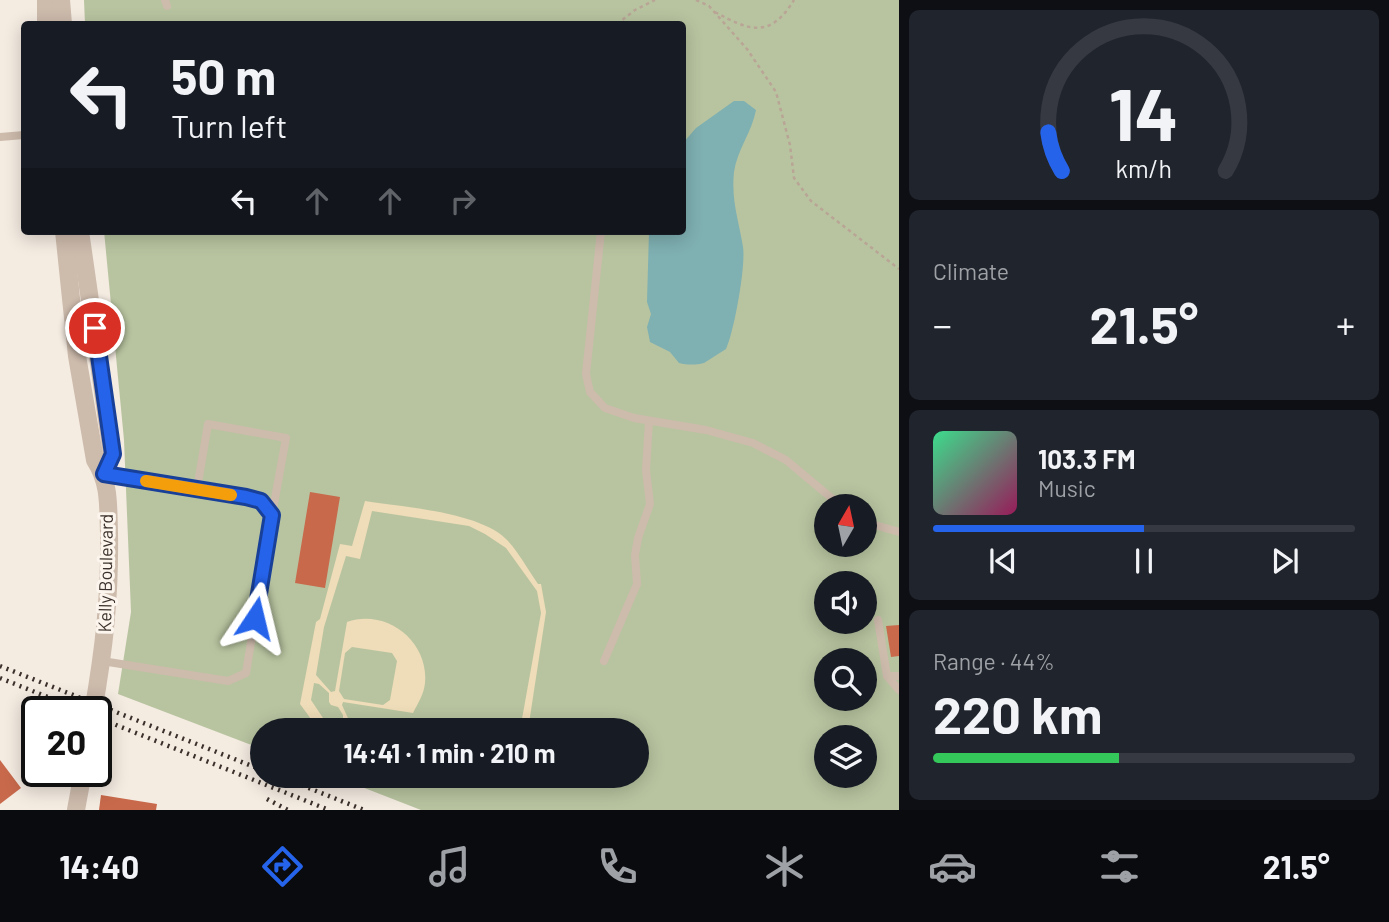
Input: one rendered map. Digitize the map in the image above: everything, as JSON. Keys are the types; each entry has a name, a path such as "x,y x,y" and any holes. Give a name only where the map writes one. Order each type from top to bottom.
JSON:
{"street":[{"path":"46,0 46,21"},
{"path":"61,0 63,21"},
{"name":"Kelly Boulevard","path":"64,235 79,369 95,460 104,474 108,502 110,585 96,696"},
{"name":"Kelly Boulevard","path":"81,235 113,454 104,474"},
{"path":"76,810 80,787"}],"lane":[{"path":"0,137 21,135"},
{"path":"601,235 586,374 590,392 605,408 634,418 706,430 753,443 786,460 827,494"},
{"path":"604,661 637,584 635,555 650,504 646,470 649,421"},
{"path":"102,661 228,681 246,673 286,438 208,425 197,489"},
{"path":"104,474 261,501 272,515"},
{"path":"877,526 899,532"},
{"path":"878,620 887,676 899,690"},
{"path":"887,676 899,676"}],"path":[{"path":"621,21 655,0"},
{"path":"696,0 709,6 747,49 776,92 790,145 794,178 800,189 811,201 899,269"},
{"path":"714,12 734,22 767,27 778,21 794,0"}],"green space":[{"path":"84,0 899,0 899,810 421,810 364,788 649,788 649,718 250,718 250,744 118,694 131,612 124,440 104,235 686,235 686,21 85,21"}],"sand":[{"path":"365,501 460,517 494,530 506,539 538,584 541,584 546,612 530,718 522,718 541,613 537,591 506,548 469,526 372,511 360,559 346,556 324,627 316,675 331,692 335,691 347,622 376,620 390,624 412,642 420,654 424,668 424,687 413,713 343,702 348,718 343,718 338,707 329,702 329,693 314,683 311,700 323,718 310,718 300,704 316,622 320,619 340,544 352,546","holes":["352,647 392,653 397,661 390,700 383,705 344,699 339,691 345,653"]}],"water":[{"path":"734,101 744,101 756,110 734,172 734,202 743,256 736,314 729,341 726,349 704,363 682,364 670,352 650,342 647,327 651,314 647,302 649,235 686,235 686,140 696,128"}],"building":[{"path":"310,492 340,497 325,588 295,583"},
{"path":"899,625 899,656 891,657 886,626"},
{"path":"0,760 21,788 0,804"},
{"path":"101,795 157,804 156,810 99,810"}],"railway":[{"path":"0,666 250,765"},
{"path":"0,678 45,696"},
{"path":"112,723 329,810"},
{"path":"309,788 364,810"},
{"path":"267,799 288,810"}],"slow traffic":[{"path":"146,481 231,495"}],"route":[{"path":"95,328 113,454 104,474 246,497 261,501 272,515 255,618"}]}
